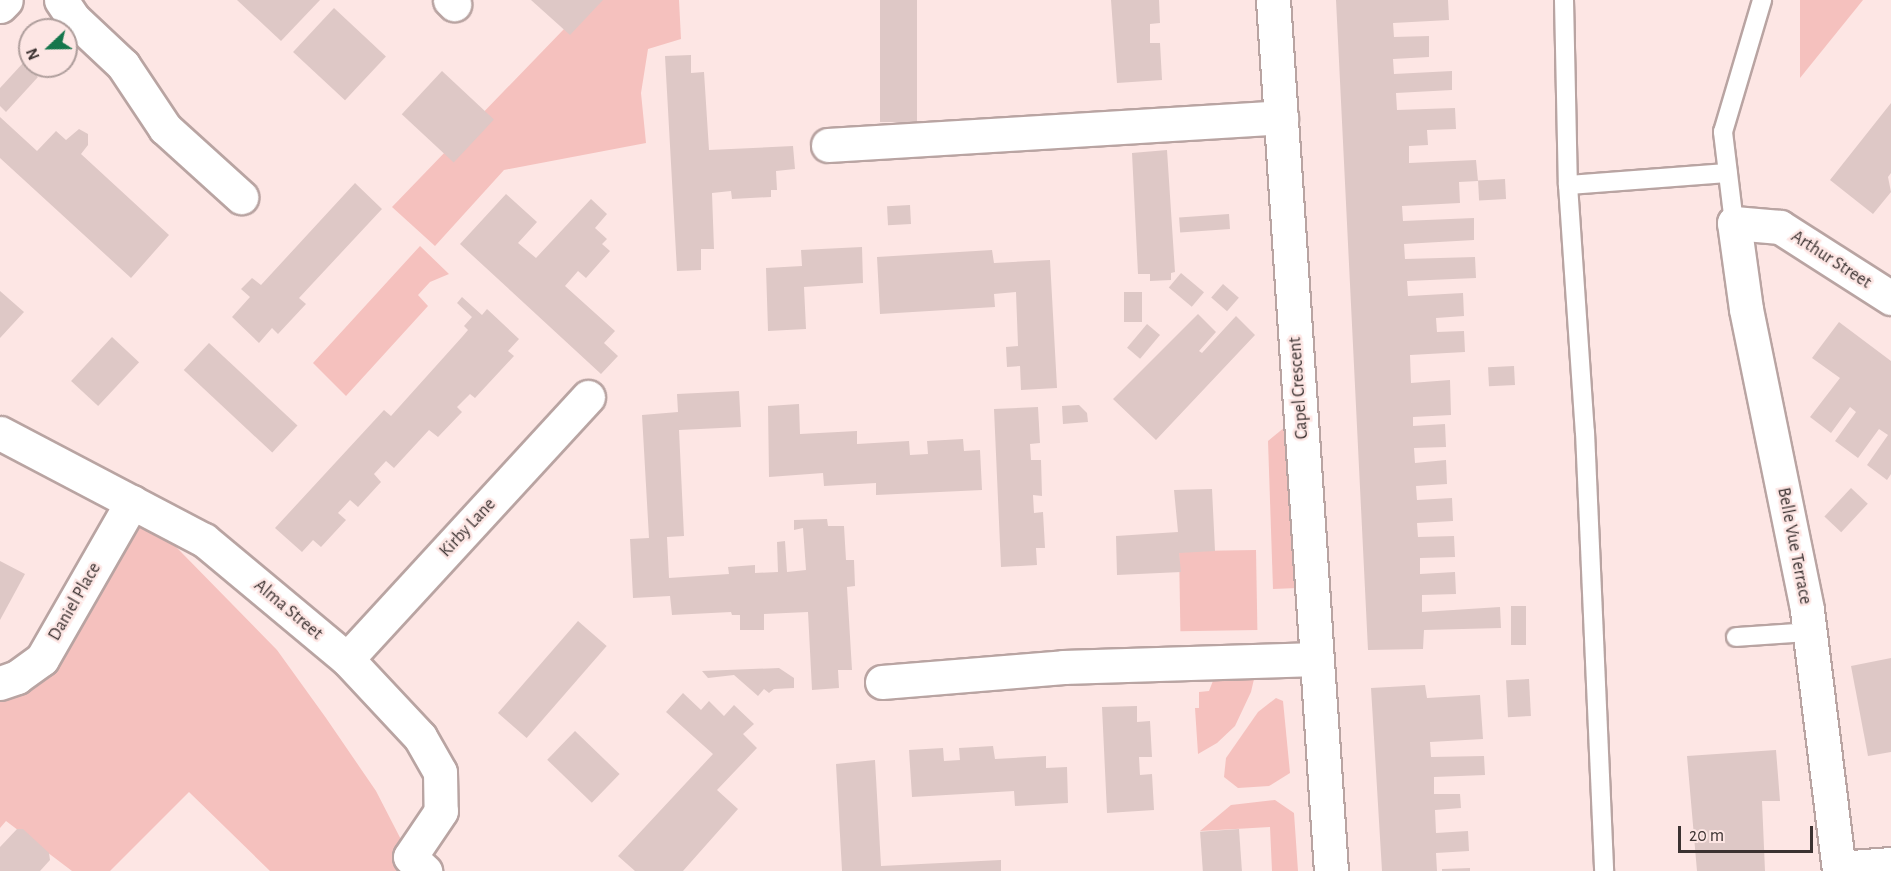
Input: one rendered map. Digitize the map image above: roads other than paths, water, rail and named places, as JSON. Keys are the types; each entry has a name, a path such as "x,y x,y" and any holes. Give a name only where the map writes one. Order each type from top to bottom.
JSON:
{"street":[{"path":"0,6 6,0"},
{"path":"61,0 73,18 123,65 165,128 241,197"},
{"name":"Capel Crescent","path":"1273,0 1331,871"},
{"path":"828,146 1281,117"},
{"name":"Arthur Street","path":"1734,223 1780,227 1891,298"},
{"name":"Belle Vue Terrace","path":"1734,223 1746,309 1810,633 1839,870"},
{"name":"Kirby Lane","path":"347,659 588,397"},
{"name":"Alma Street","path":"0,433 204,540 347,659 420,738 440,772 441,811 411,866"},
{"name":"Daniel Place","path":"0,683 17,677 42,659 132,502"},
{"path":"882,682 1063,667 1317,659"},
{"path":"1839,870 1891,864"}],"lane":[{"path":"1564,0 1568,185 1585,432 1604,871"},
{"path":"1734,223 1723,132 1762,0"},
{"path":"1568,185 1728,173"},
{"path":"1736,637 1810,633"}]}
